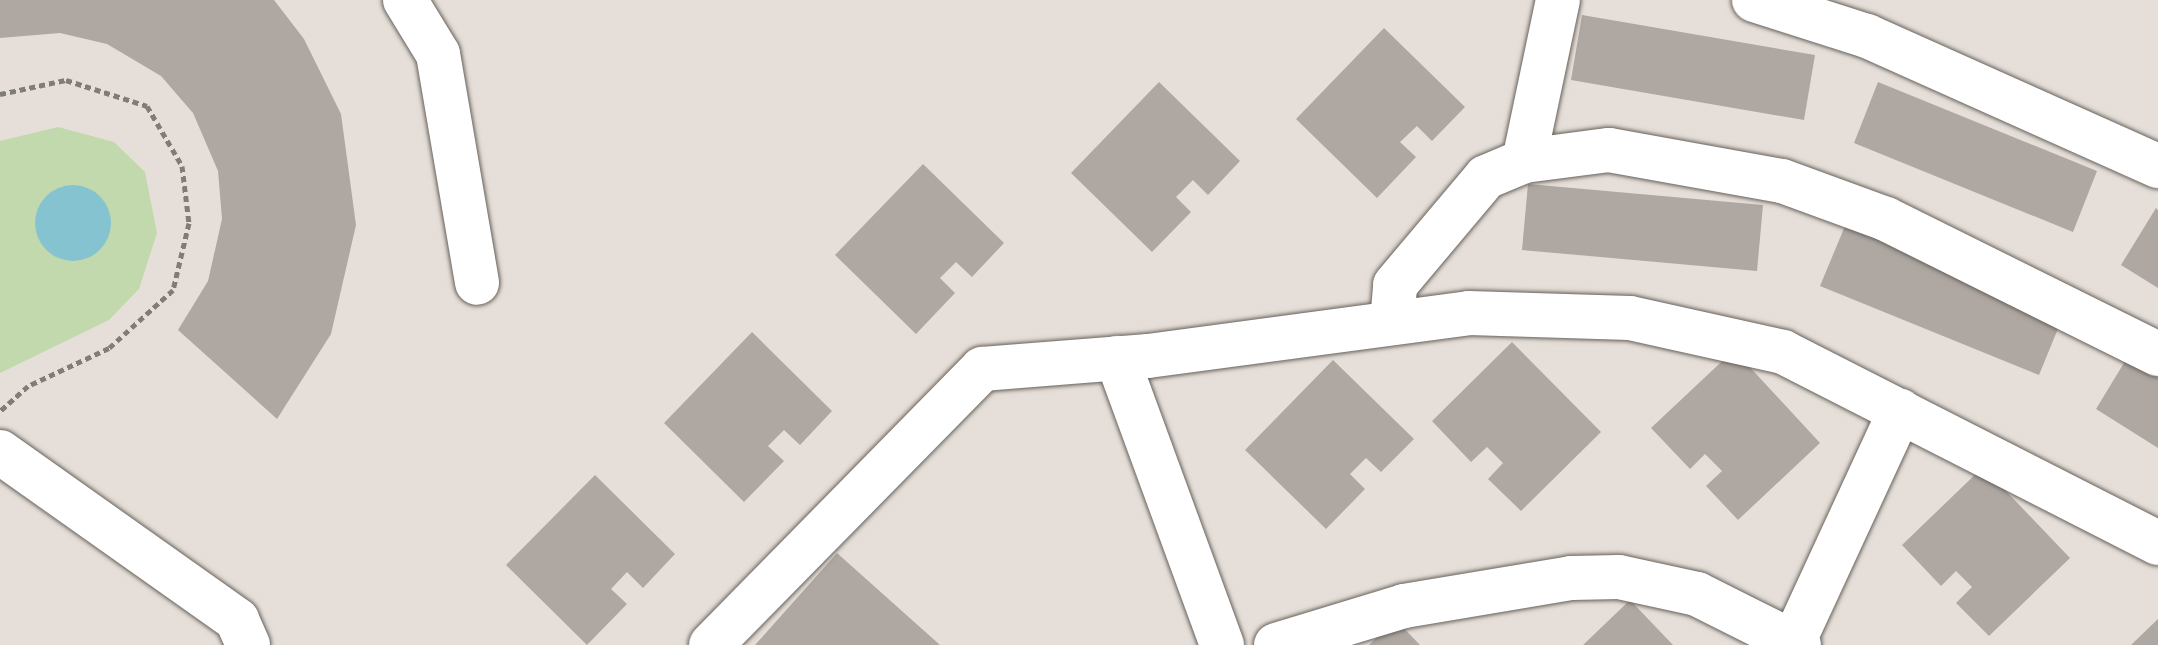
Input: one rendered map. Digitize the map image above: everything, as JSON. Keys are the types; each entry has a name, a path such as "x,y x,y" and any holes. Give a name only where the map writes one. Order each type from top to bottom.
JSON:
{"street":[{"path":"405,0 438,54 477,283"},
{"path":"1524,161 1558,0"},
{"path":"1754,0 1867,36 2158,166"},
{"path":"1392,322 1395,285 1486,177 1524,161 1609,150 1782,181 1886,219 2158,354"},
{"path":"711,645 982,369 1117,358 1484,313 1630,318 1783,352 2158,543"},
{"path":"1117,358 1222,645"},
{"path":"1276,645 1404,606 1571,578 1619,577 1697,594 1795,644 1900,411"},
{"path":"0,452 237,620 248,645"}],"path":[{"path":"0,94 66,80 147,106 182,166 189,223 173,290 109,348 28,386 0,411"}],"green space":[{"path":"58,127 114,142 145,172 157,233 139,289 109,320 0,373 0,141"}],"water":[{"path":"73,185 88,188 100,196 108,208 111,223 108,238 100,250 88,258 73,261 58,258 46,250 38,238 35,223 38,208 46,196 58,188"}],"building":[{"path":"0,0 274,0 304,39 341,114 356,225 331,334 277,419 178,330 208,281 222,219 218,171 193,113 161,76 107,44 60,33 0,38"},
{"path":"1582,15 1815,55 1804,120 1571,80"},
{"path":"1384,28 1465,107 1432,141 1417,126 1400,142 1416,157 1377,198 1296,119"},
{"path":"1159,82 1240,161 1208,195 1193,180 1176,197 1191,212 1152,252 1071,173"},
{"path":"1878,82 2097,171 2073,232 1854,143"},
{"path":"923,164 1004,243 972,277 956,262 940,278 955,293 916,334 835,255"},
{"path":"1528,184 1763,205 1757,271 1522,250"},
{"path":"2156,208 2158,210 2158,288 2121,265"},
{"path":"1845,226 2064,314 2039,375 1820,286"},
{"path":"752,332 832,411 800,445 784,430 768,446 784,461 744,502 664,423"},
{"path":"1512,342 1601,432 1521,511 1488,479 1503,463 1487,447 1471,462 1432,421"},
{"path":"1734,350 1820,443 1738,520 1706,486 1722,471 1705,454 1690,469 1651,428"},
{"path":"2130,353 2158,371 2158,448 2096,409"},
{"path":"1333,360 1414,439 1381,472 1366,458 1350,474 1365,489 1326,529 1245,450"},
{"path":"1983,467 2070,558 1989,636 1956,603 1972,587 1956,571 1941,586 1902,545"},
{"path":"595,475 675,554 643,588 627,572 611,589 627,604 587,645 506,565"},
{"path":"837,553 940,645 755,645"},
{"path":"1630,600 1673,645 1583,645"},
{"path":"1395,619 1420,645 1369,645"},
{"path":"2158,619 2158,645 2131,645"}]}
